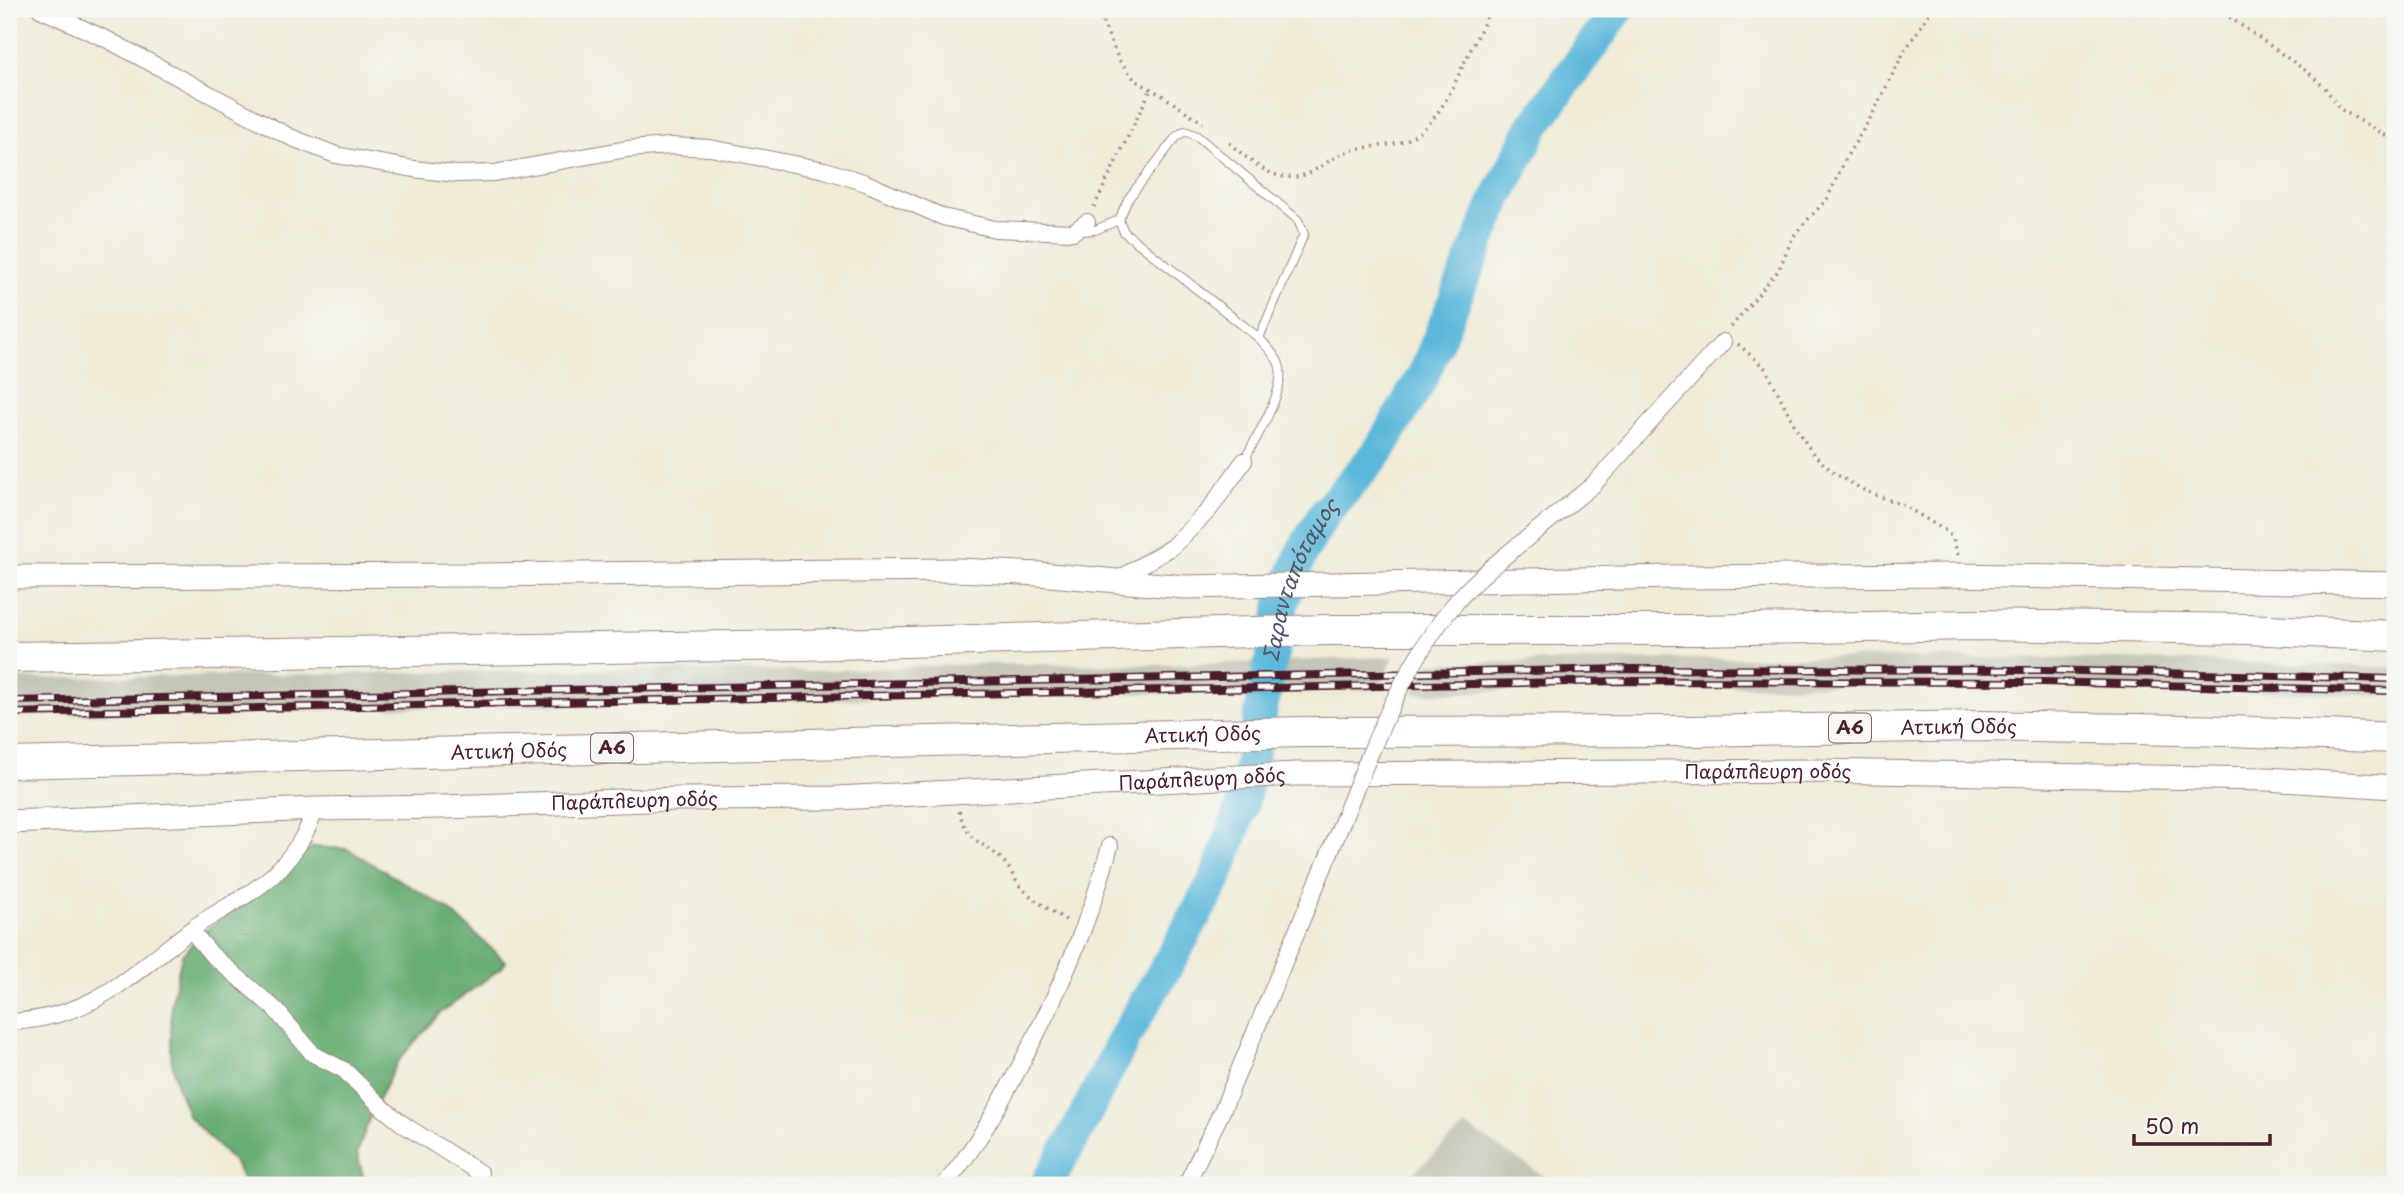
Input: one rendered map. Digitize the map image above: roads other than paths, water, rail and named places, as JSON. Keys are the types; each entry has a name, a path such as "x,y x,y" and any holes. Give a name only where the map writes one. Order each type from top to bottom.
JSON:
{"highway":[{"path":"9,657 802,645 1326,630 1695,630 1975,625 2246,629 2395,636"},
{"name":"Αττική Οδός","path":"9,763 1304,732 1693,731 1982,726 2395,738"}],"street":[{"path":"40,9 108,40 290,137 336,155 456,174 494,173 627,149 671,146 710,148 825,170 866,183 943,217 995,229 1080,227"},
{"path":"1186,1185 1222,1111 1387,716 1428,640 1458,600 1494,565 1593,485 1723,342"},
{"path":"1117,580 1172,547 1209,510 1244,461"},
{"path":"9,577 958,570 1185,587 1673,577 1959,575 2395,584"},
{"name":"Παράπλευρη οδός","path":"9,822 315,809 837,797 1296,774 1817,771 2266,779 2395,787"},
{"path":"9,1022 32,1021 92,1002 119,987 191,930 253,892 271,877 309,830 315,809"},
{"path":"944,1185 956,1172 1001,1102 1058,995 1098,893 1110,846"},
{"path":"191,930 211,954 275,1009 313,1054 344,1070 404,1125 480,1173"}],"lane":[{"path":"1080,227 1095,230 1119,220 1128,199 1177,136 1185,131 1196,136 1298,220 1304,234 1259,338"},
{"path":"1119,220 1124,232 1259,338 1272,351 1280,366 1280,388 1244,461"}],"waterway":[{"name":"Σαρανταπόταμος","path":"1046,1185 1127,1033 1216,878 1242,806 1283,601 1302,552 1325,513 1378,452 1423,376 1497,198 1533,127 1618,9"}],"railway":[{"path":"9,701 1624,669 2044,670 2395,679"},
{"path":"9,713 1623,681 2043,682 2395,691"}]}
